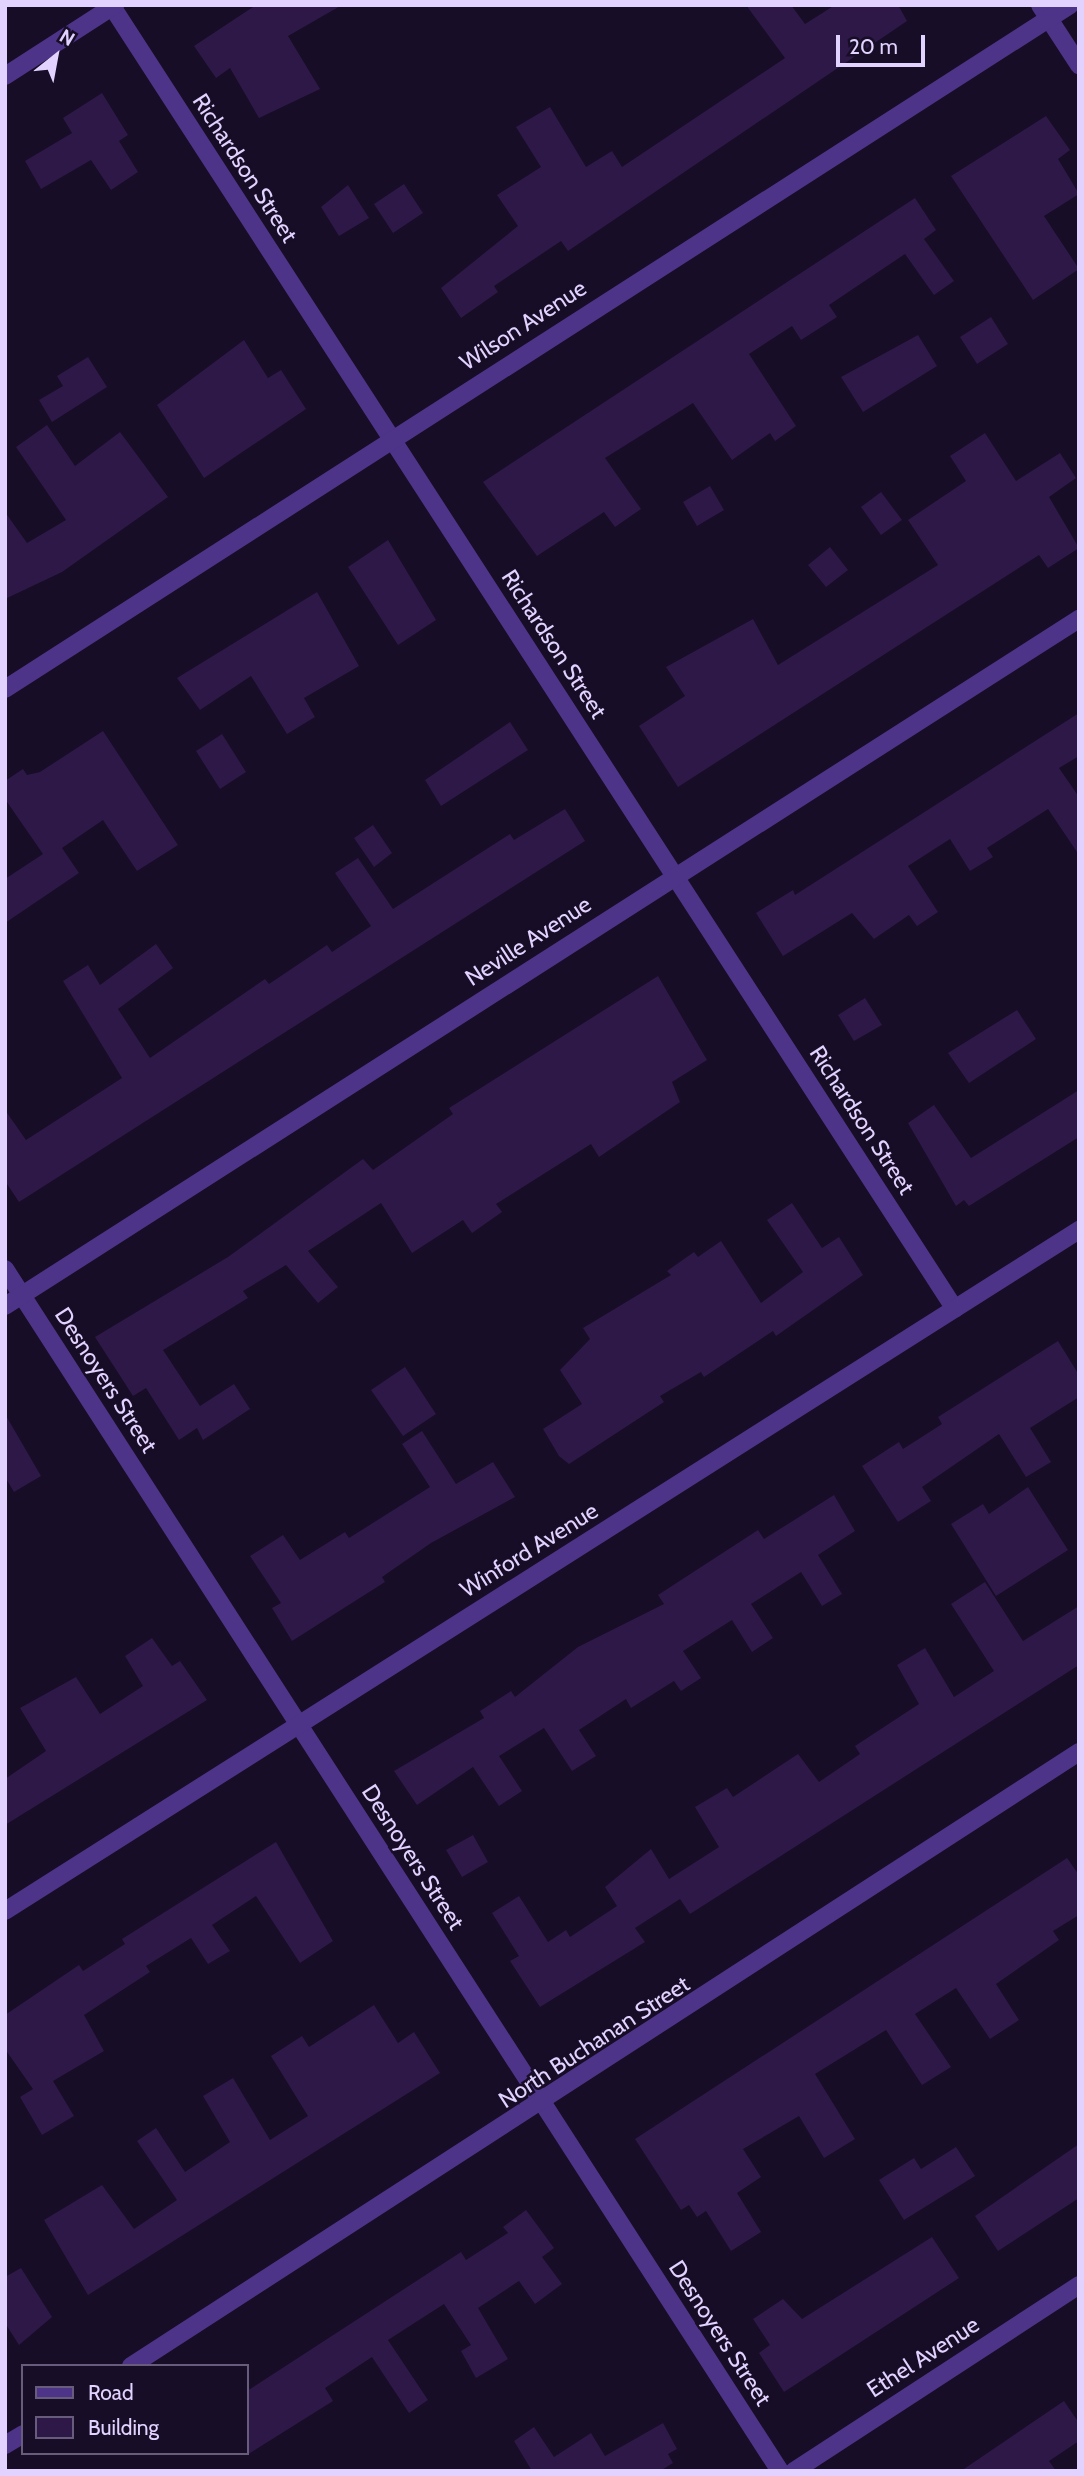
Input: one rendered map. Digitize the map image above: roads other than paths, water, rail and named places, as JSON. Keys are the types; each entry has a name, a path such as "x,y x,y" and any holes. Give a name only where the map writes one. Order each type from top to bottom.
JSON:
{"street":[{"name":"Wilson Avenue","path":"5,689 1044,12 1070,5"},
{"path":"5,76 113,6"},
{"name":"Richardson Street","path":"113,6 955,1309"},
{"path":"1044,12 1079,65"},
{"name":"Neville Avenue","path":"5,1306 1079,619"},
{"name":"Winford Avenue","path":"5,1911 1079,1230"},
{"name":"Desnoyers Street","path":"5,1269 780,2471"},
{"name":"North Buchanan Street","path":"134,2364 544,2104 1079,1752"},
{"name":"Ethel Avenue","path":"794,2471 1079,2285"},
{"path":"5,2445 21,2435"}]}
